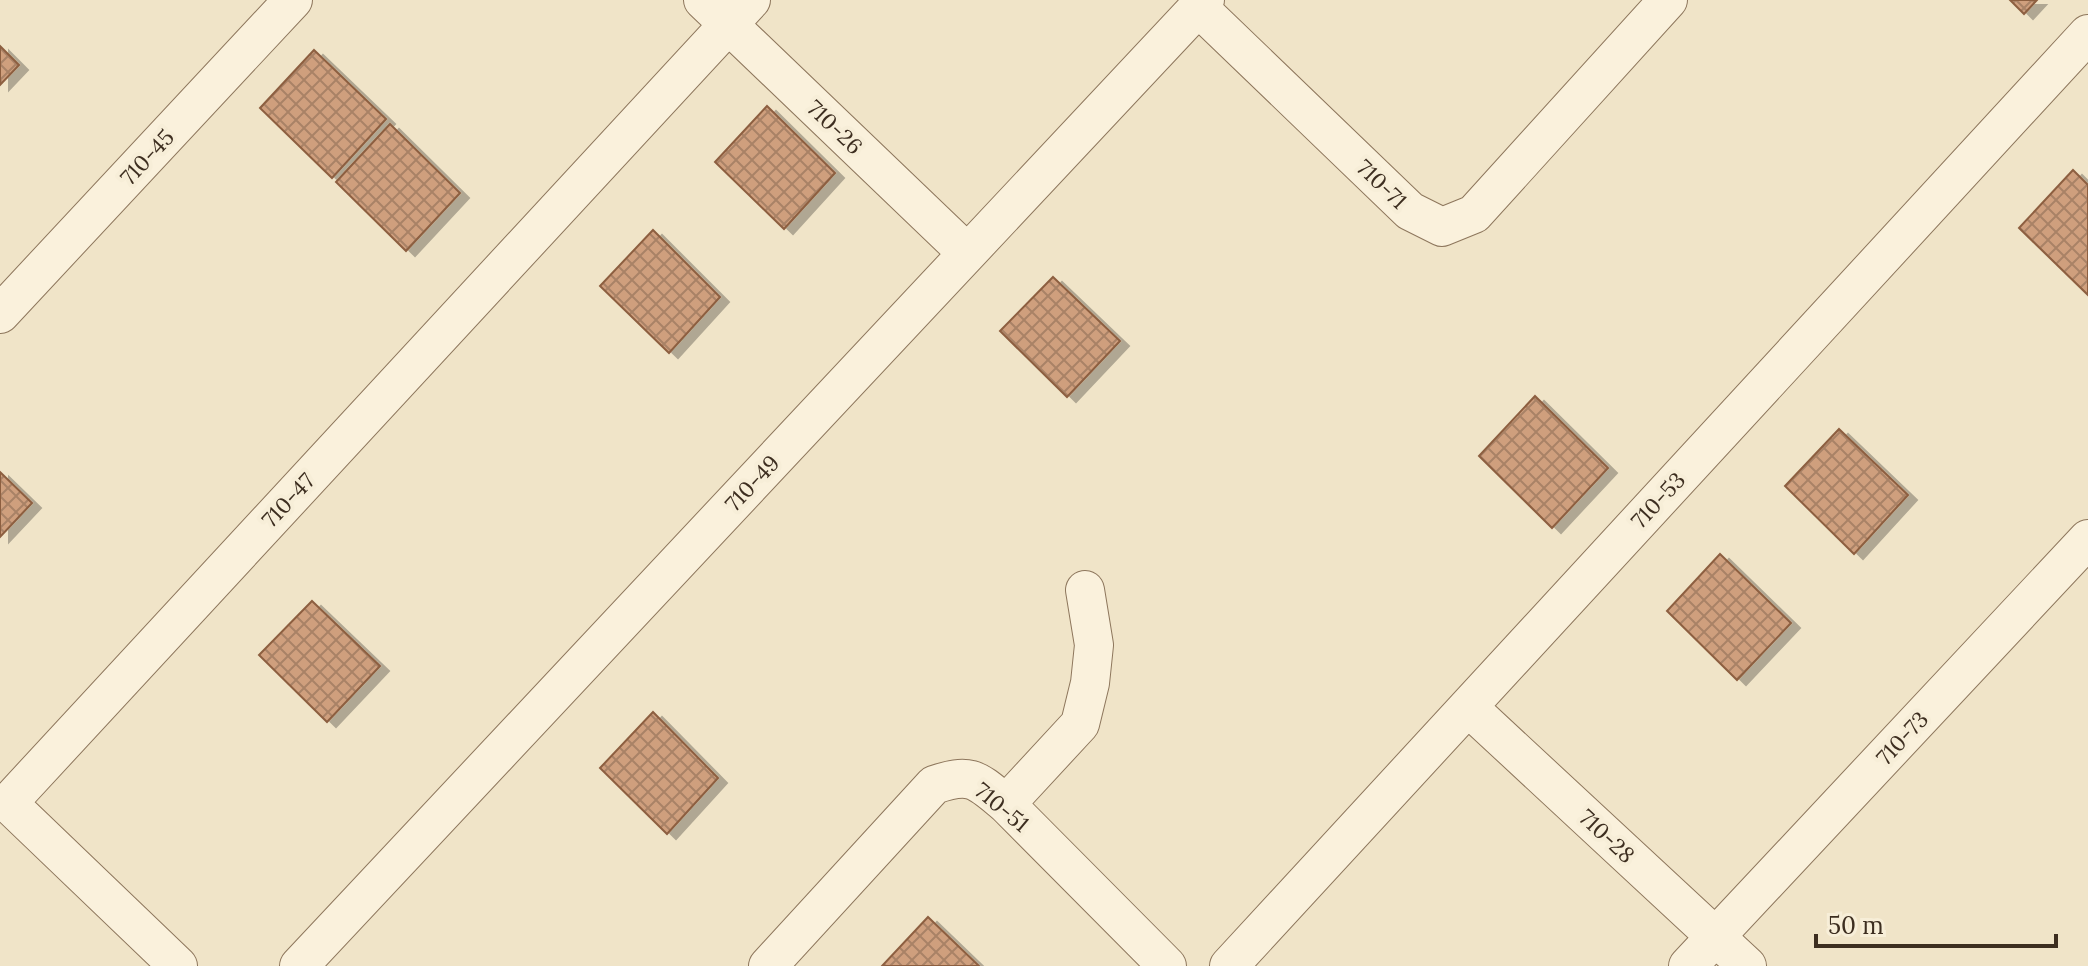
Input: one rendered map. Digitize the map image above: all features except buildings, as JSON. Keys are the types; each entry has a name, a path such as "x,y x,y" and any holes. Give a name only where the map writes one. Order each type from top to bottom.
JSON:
{"street":[{"name":"710-45","path":"0,314 293,0"},
{"name":"710-71","path":"1201,4 1410,211 1442,227 1474,214 1668,0"},
{"name":"710-49","path":"299,966 1201,4"},
{"name":"710-26","path":"727,8 967,253"},
{"name":"710-47","path":"178,966 4,807 727,8"},
{"name":"710-53","path":"1229,966 2088,34"},
{"name":"710-73","path":"1688,966 2088,539"},
{"path":"1006,804 1080,724 1090,683 1094,645 1085,590"},
{"name":"710-28","path":"1468,707 1747,966"},
{"name":"710-51","path":"768,966 934,785 959,777 980,783 1006,804 1167,966"}]}
